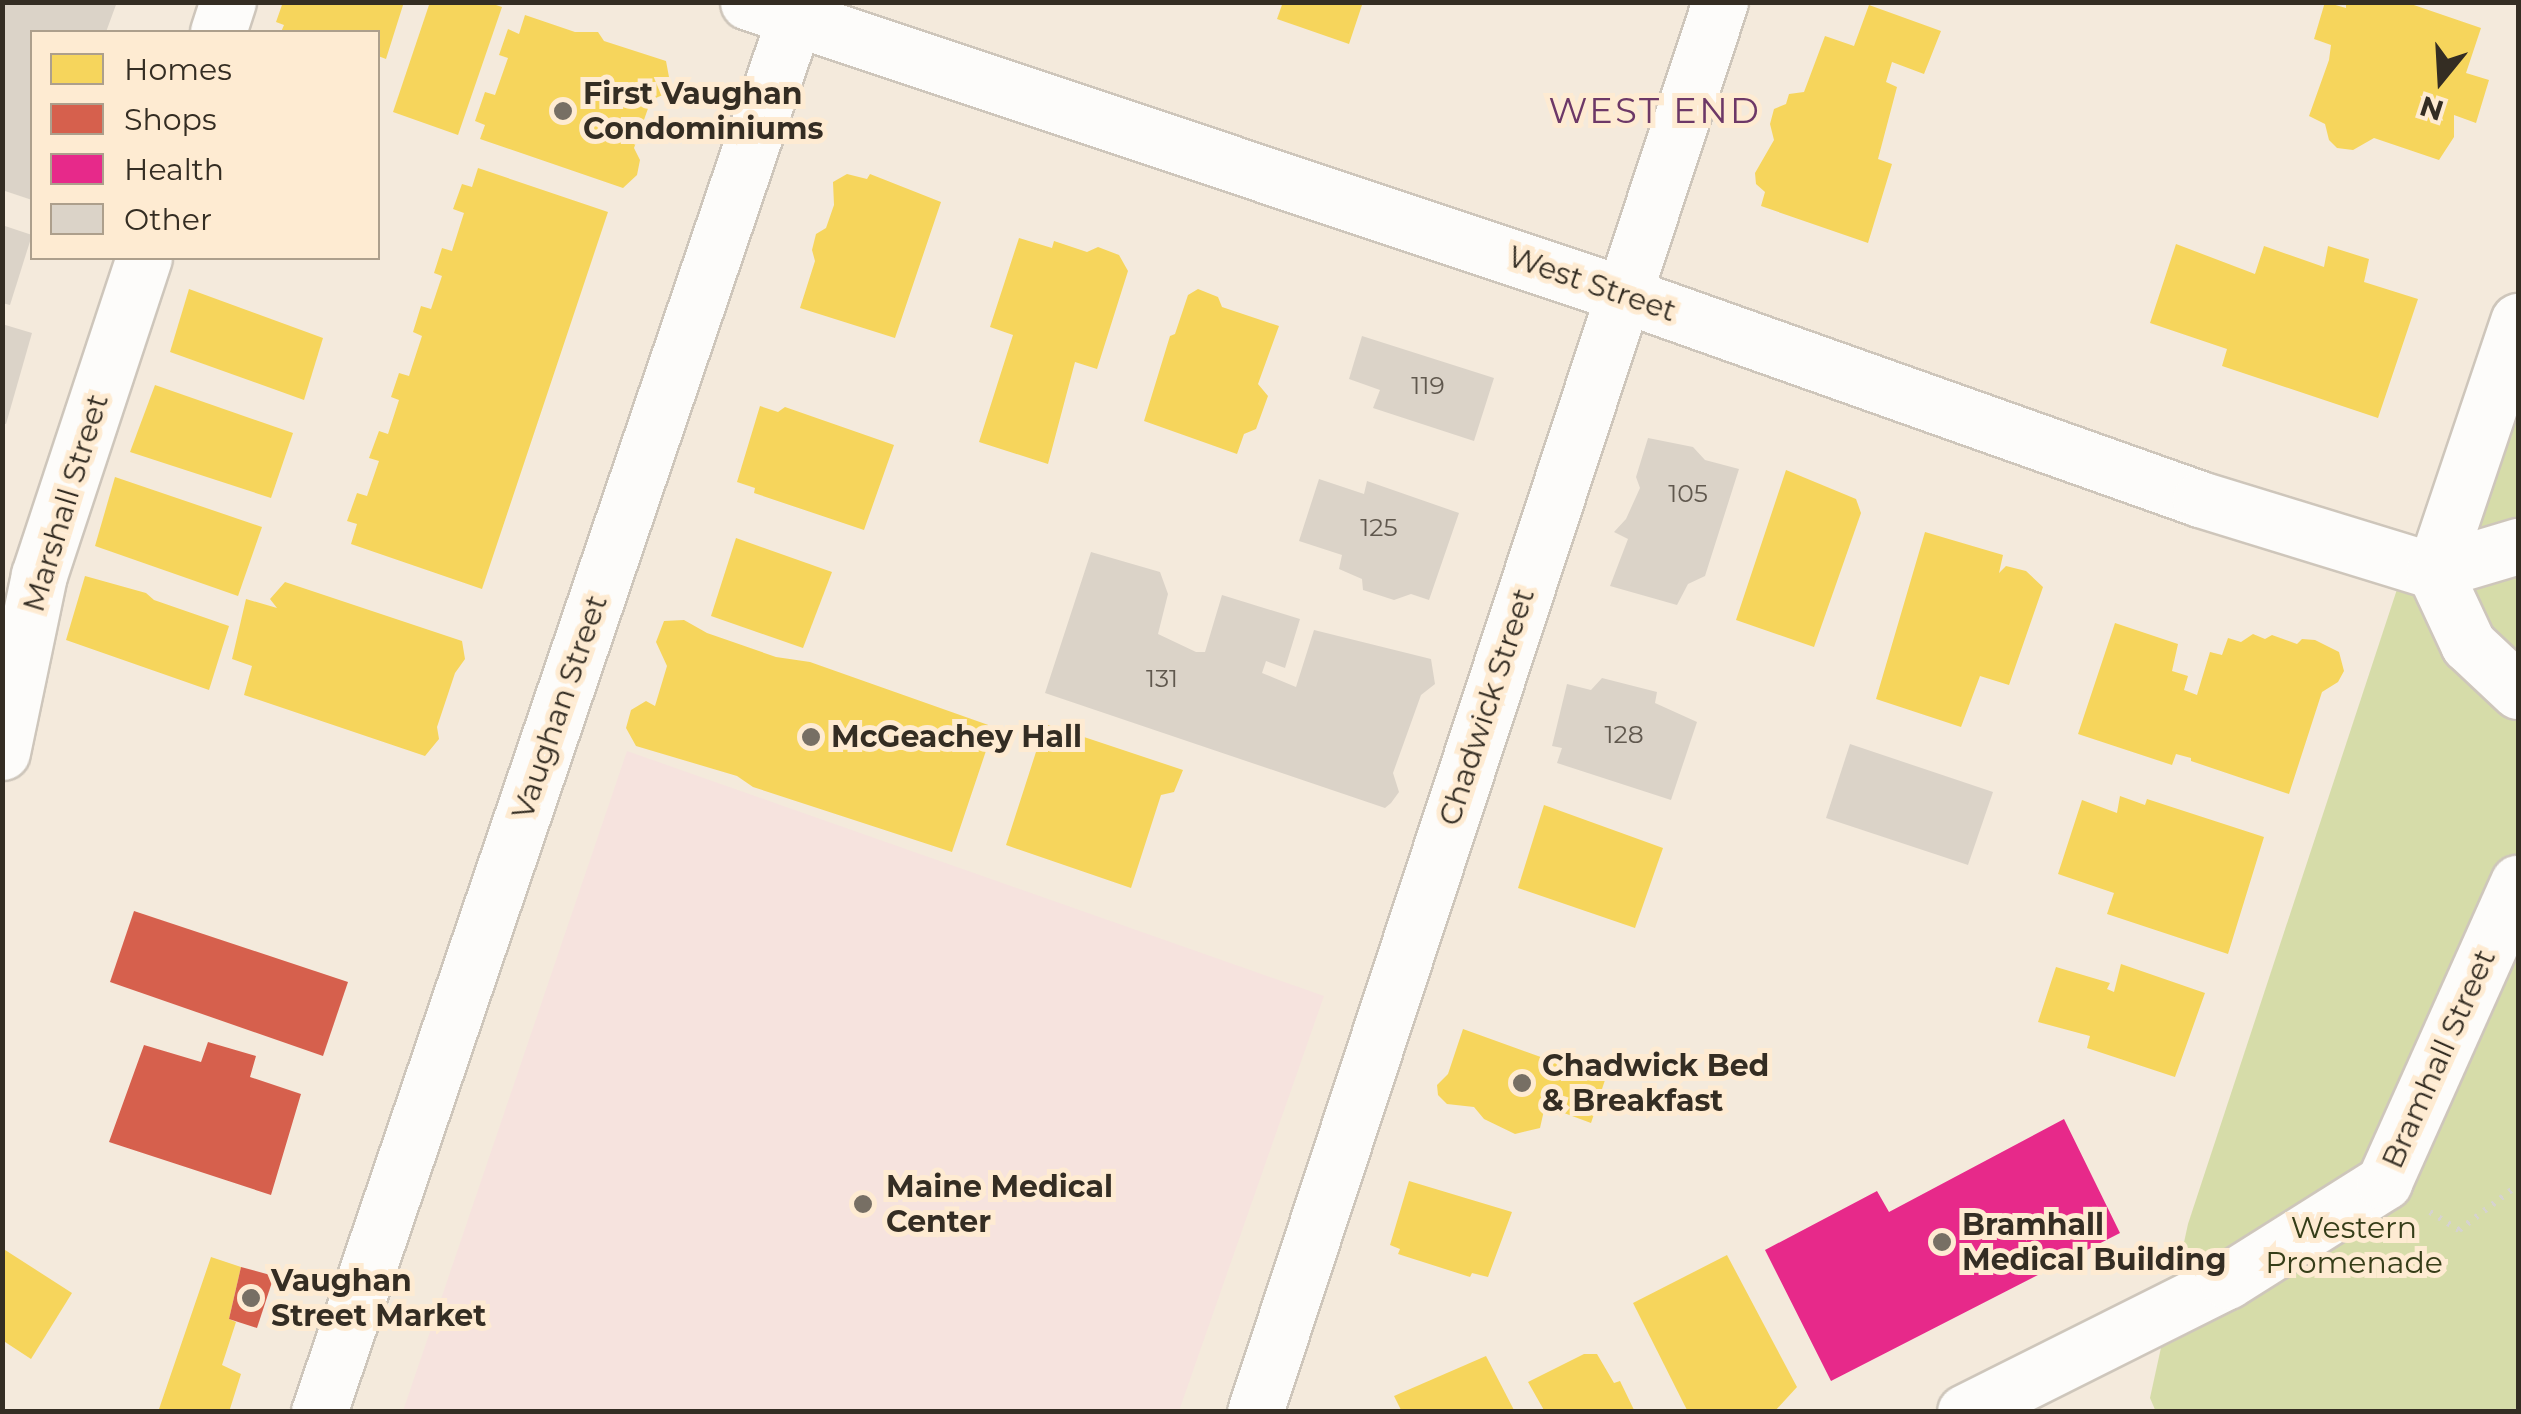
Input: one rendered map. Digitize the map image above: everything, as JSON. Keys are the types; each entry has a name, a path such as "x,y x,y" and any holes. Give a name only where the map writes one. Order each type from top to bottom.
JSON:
{"street":[{"path":"219,30 228,2"},
{"name":"Chadwick Street","path":"1255,1412 1720,2"},
{"name":"West Street","path":"781,8 1622,294 2200,499 2434,571"},
{"name":"Vaughan Street","path":"319,1412 781,8"},
{"name":"Marshall Street","path":"2,752 39,576 143,260"},
{"path":"2518,321 2434,571 2468,644 2518,690"},
{"path":"2434,571 2518,546"},
{"name":"Bramhall Street","path":"1965,1412 2227,1280 2384,1182 2518,884"}],"path":[{"path":"2384,1182 2458,1230 2518,1184"}],"shaded area":[{"name":"Maine Medical Center","path":"627,751 1324,996 1179,1411 403,1411"}],"green space":[{"name":"Western Promenade","path":"2518,315 2518,1411 2156,1412 2150,1398 2188,1224 2406,562"}],"building: Homes":[{"path":"283,2 404,2 386,59 380,57 380,30 282,30 284,25 276,22"},
{"path":"430,2 487,2 502,7 458,135 393,112"},
{"path":"1283,2 1363,2 1349,44 1277,19"},
{"path":"2325,2 2346,8 2346,2 2405,2 2481,28 2466,73 2489,80 2476,123 2454,115 2454,137 2439,160 2374,138 2353,150 2337,148 2329,140 2325,124 2309,116 2329,60 2331,45 2314,39"},
{"path":"1869,5 1941,31 1924,74 1892,62 1886,82 1897,87 1878,159 1892,164 1868,243 1761,206 1765,192 1756,184 1755,173 1774,140 1770,124 1774,109 1786,104 1789,94 1804,92 1825,36 1854,46"},
{"name":"First Vaughan Condominiums","path":"525,15 575,32 598,32 604,41 666,61 669,77 665,94 651,100 634,148 640,160 637,175 623,188 480,139 485,125 475,121 485,92 495,95 508,58 499,55 508,29 519,34"},
{"path":"478,168 608,212 482,589 351,544 357,524 347,521 357,493 367,496 379,461 369,458 379,431 388,434 399,400 391,397 399,373 409,376 422,336 413,332 421,306 431,309 442,276 434,273 442,248 452,251 464,213 453,209 462,184 472,187"},
{"path":"847,174 867,179 870,174 941,202 895,338 800,308 815,261 812,250 816,234 826,228 834,205 833,182"},
{"path":"1019,238 1052,248 1054,241 1087,252 1098,247 1119,255 1128,271 1097,369 1075,362 1048,464 979,442 1013,335 990,327"},
{"path":"2176,244 2255,274 2264,246 2324,267 2328,246 2369,259 2364,282 2418,299 2378,418 2222,366 2227,349 2150,323"},
{"path":"189,289 323,338 304,400 170,352"},
{"path":"1198,289 1218,297 1222,307 1279,326 1258,384 1268,396 1256,429 1244,434 1237,454 1144,421 1170,336 1175,334 1188,295"},
{"path":"155,385 293,433 271,498 130,452"},
{"path":"760,406 778,412 785,407 894,445 864,530 754,493 755,488 737,482"},
{"path":"1786,470 1856,499 1861,513 1814,647 1736,620"},
{"path":"115,477 262,527 238,596 95,546"},
{"path":"1925,532 2003,555 1999,573 2006,566 2026,571 2043,587 2009,685 1980,676 1961,727 1876,699"},
{"path":"736,538 832,572 803,648 711,616"},
{"path":"85,576 146,593 154,600 229,626 209,690 66,640"},
{"path":"285,582 462,641 465,659 455,673 437,727 439,739 425,756 244,695 252,666 232,659 246,599 277,608 270,599"},
{"name":"McGeachey Hall","path":"684,620 707,633 776,657 810,662 994,727 952,852 753,787 737,776 636,746 626,728 631,710 646,701 655,706 667,666 656,642 664,621"},
{"path":"2115,623 2178,644 2172,671 2188,676 2184,690 2197,695 2210,652 2222,655 2228,638 2241,642 2253,634 2265,639 2272,635 2297,644 2302,639 2315,640 2339,652 2344,671 2338,682 2322,692 2289,794 2191,758 2176,754 2172,765 2078,734"},
{"path":"1045,724 1183,770 1174,792 1161,795 1131,888 1006,845"},
{"path":"2120,796 2145,805 2147,799 2264,837 2228,954 2107,914 2114,893 2058,874 2082,800 2117,813"},
{"path":"1544,805 1663,848 1635,928 1518,888"},
{"path":"2121,964 2205,993 2175,1077 2087,1048 2090,1036 2038,1022 2056,967 2110,983 2107,989 2114,992"},
{"name":"Chadwick Bed & Breakfast","path":"1463,1029 1605,1080 1600,1095 1609,1098 1604,1113 1595,1111 1591,1123 1545,1106 1540,1128 1515,1134 1484,1119 1474,1107 1447,1104 1438,1095 1437,1085 1448,1074"},
{"path":"1409,1181 1512,1212 1488,1277 1472,1273 1470,1277 1398,1254 1400,1249 1390,1245"},
{"path":"2,1248 72,1293 31,1359 2,1340"},
{"path":"1727,1255 1797,1387 1774,1412 1688,1412 1633,1303"},
{"path":"211,1257 241,1267 229,1319 236,1322 222,1365 241,1374 229,1412 158,1412"},
{"path":"1584,1354 1597,1354 1614,1383 1620,1381 1635,1412 1545,1412 1528,1382"},
{"path":"1486,1356 1515,1412 1402,1412 1394,1396"}],"building: Shops":[{"path":"134,911 348,982 323,1056 110,982"},
{"path":"208,1042 256,1056 250,1077 301,1094 271,1195 109,1142 144,1045 201,1062"},
{"name":"Vaughan Street Market","path":"241,1267 274,1276 257,1328 229,1319"}],"building: Health":[{"name":"Bramhall Medical Building","path":"2064,1119 2120,1233 1831,1381 1765,1250 1877,1191 1889,1212"}],"building: Other":[{"path":"2,2 117,2 107,30 30,30 30,199 2,190"},
{"path":"2,225 30,234 30,241 10,305 2,303"},
{"path":"2,324 32,333 6,424 2,423"},
{"path":"1362,336 1494,378 1474,441 1373,408 1380,390 1349,379"},
{"path":"1648,438 1693,447 1705,460 1739,469 1705,576 1688,584 1677,605 1610,586 1628,539 1614,532 1626,519 1640,488 1636,477"},
{"path":"1319,479 1364,494 1367,481 1459,513 1429,600 1411,594 1394,600 1363,590 1362,579 1339,569 1342,555 1299,541"},
{"path":"1091,552 1160,572 1168,594 1158,634 1196,652 1205,652 1222,595 1300,619 1285,668 1266,661 1262,673 1296,687 1314,630 1431,659 1435,684 1421,695 1393,773 1399,792 1391,803 1385,808 1045,693"},
{"path":"1602,678 1657,692 1655,703 1697,722 1671,800 1557,763 1562,748 1552,746 1567,684 1591,690"},
{"path":"1850,744 1993,792 1968,865 1826,818"}],"place":[{"name":"First Vaughan Condominiums","path":"563,111"},
{"name":"McGeachey Hall","path":"811,737"},
{"name":"Chadwick Bed & Breakfast","path":"1522,1083"},
{"name":"Maine Medical Center","path":"863,1204"},
{"name":"Bramhall Medical Building","path":"1942,1242"},
{"name":"Vaughan Street Market","path":"251,1298"}],"district":[{"name":"WEST END","path":"1655,111"}]}
